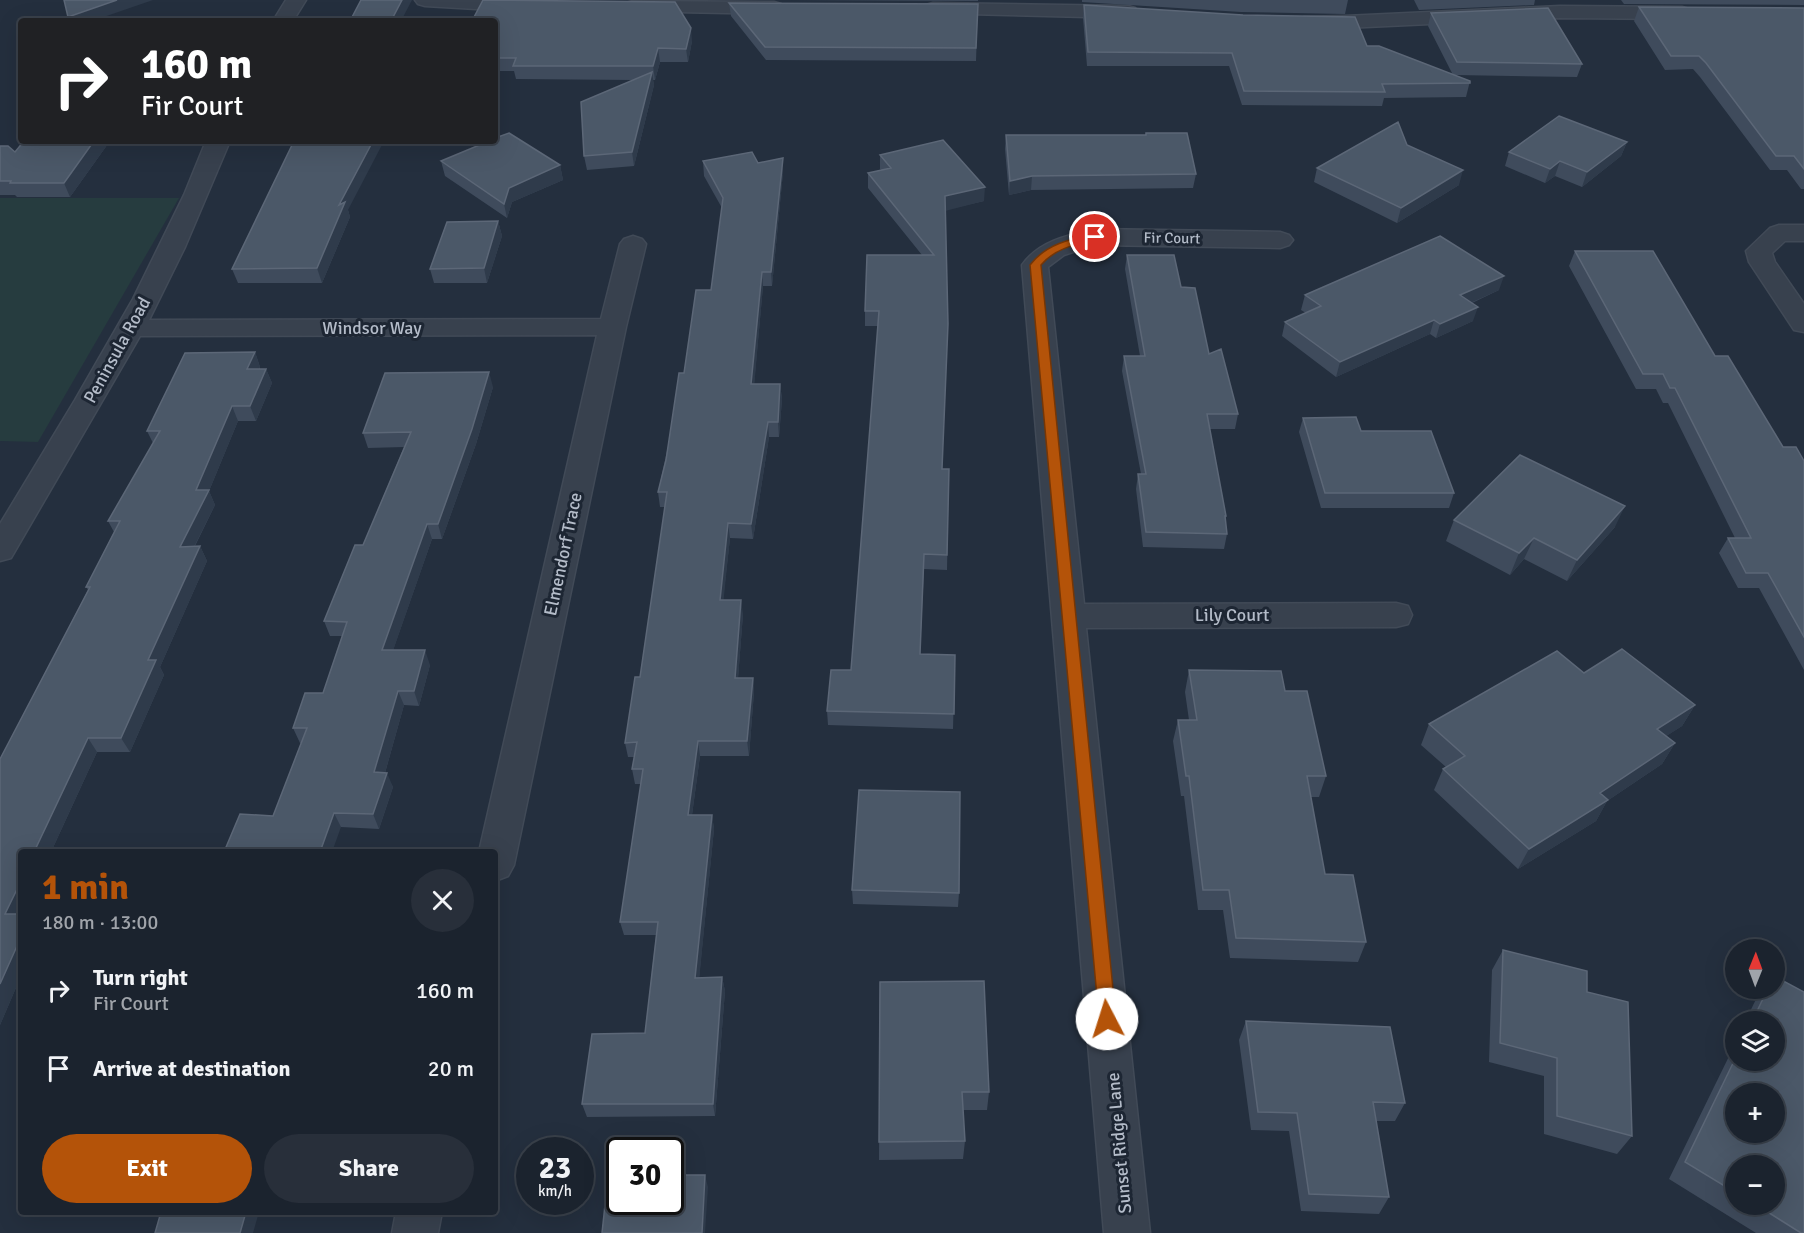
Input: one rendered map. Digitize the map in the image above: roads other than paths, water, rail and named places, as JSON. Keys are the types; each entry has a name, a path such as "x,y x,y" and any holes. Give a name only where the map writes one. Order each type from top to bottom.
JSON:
{"street":[{"path":"285,18 296,0"},
{"path":"425,0 486,5 540,6"},
{"path":"611,6 790,8"},
{"path":"910,9 1082,10 1152,14"},
{"path":"1287,21 1345,22 1560,12 1700,13"},
{"name":"Peninsula Road","path":"0,550 132,328 197,198 217,144"},
{"path":"1804,233 1779,233 1759,251 1762,262 1804,324"},
{"name":"Fir Court","path":"1035,265 1044,255 1056,249 1071,242 1095,237 1280,240"},
{"name":"Elmendorf Trace","path":"498,851 612,327 633,244"},
{"name":"Sunset Ridge Lane","path":"1035,265 1127,1233"},
{"name":"Windsor Way","path":"132,328 612,327"},
{"name":"Lily Court","path":"1069,616 1396,615"},
{"path":"415,1233 418,1215"}]}
